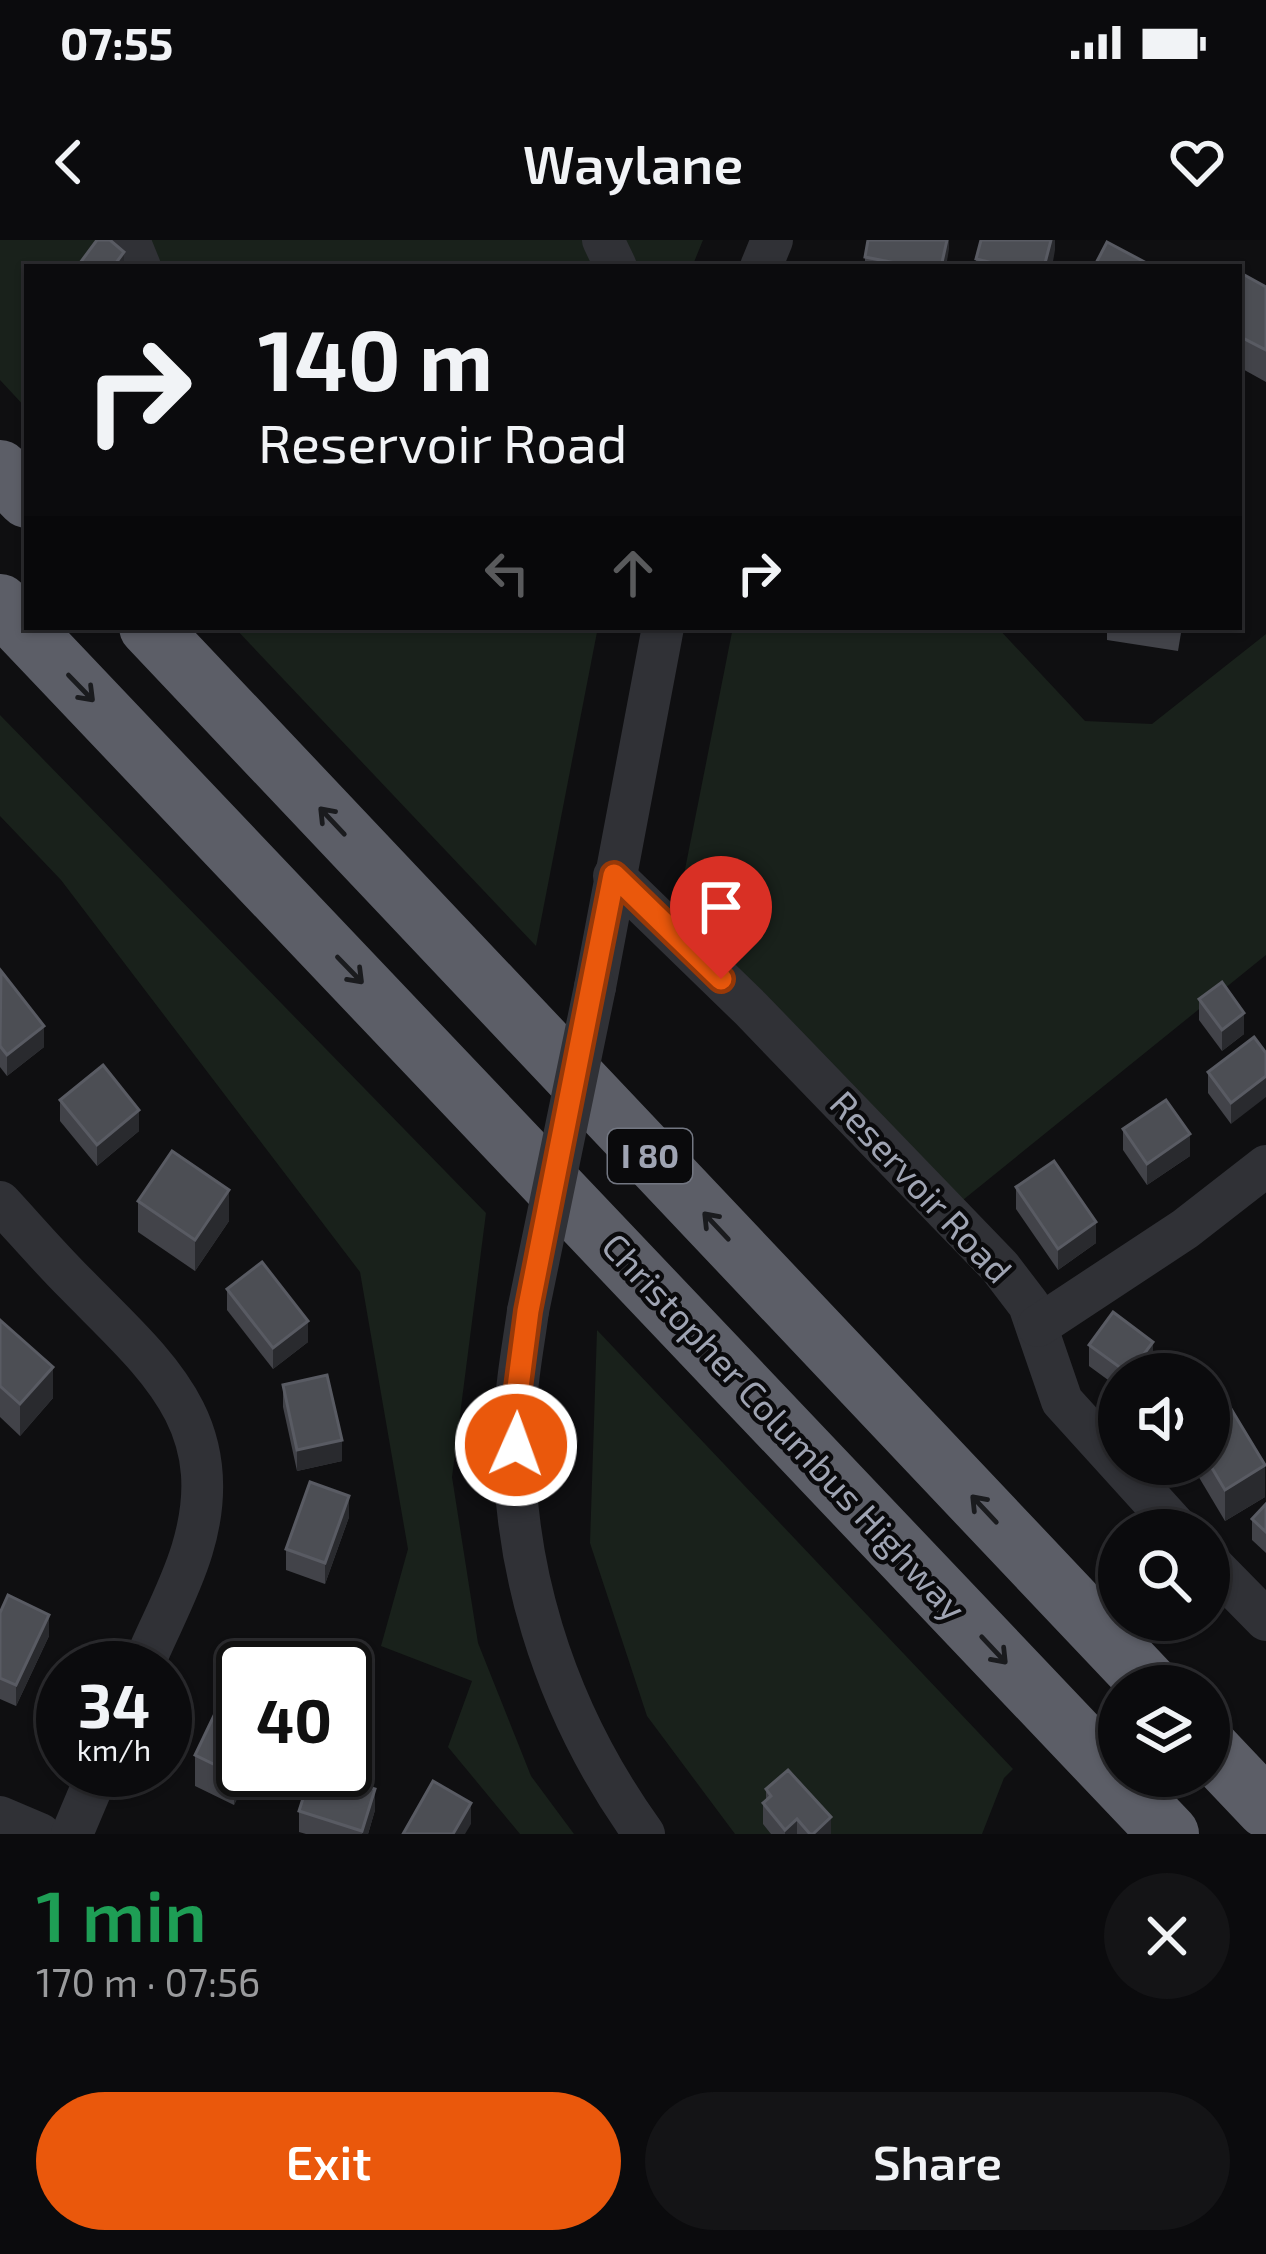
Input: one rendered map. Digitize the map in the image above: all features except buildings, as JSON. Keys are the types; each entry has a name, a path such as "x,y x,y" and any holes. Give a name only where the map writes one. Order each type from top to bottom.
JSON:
{"highway":[{"path":"0,470 24,495"},
{"name":"Christopher Columbus Highway","path":"0,604 24,629"},
{"name":"Christopher Columbus Highway","path":"25,630 1169,1834"},
{"name":"I 80","path":"152,630 1130,1665"},
{"path":"1230,1770 1266,1808"}],"street":[{"path":"644,1834 614,1791 569,1709 545,1640 524,1562 516,1403 528,1311 662,630"},
{"name":"Reservoir Road","path":"614,875 968,1233 1029,1304 1062,1401 1160,1509"},
{"path":"1038,1326 1185,1229 1266,1166"},
{"path":"0,1202 175,1388 197,1443 202,1490 193,1548 153,1641"},
{"path":"1230,1583 1266,1620"},
{"path":"72,1834 88,1797"},
{"path":"0,1817 40,1834"}],"shaded area":[{"path":"0,240 703,240 693,264 24,264 24,406 0,380"},
{"path":"237,630 597,630 536,946"},
{"path":"732,630 1000,630 1085,721 1152,724 1266,634 1266,955 958,1204 675,920"},
{"path":"0,715 486,1213 452,1477 478,1643 531,1776 574,1834 520,1834 448,1747 472,1681 381,1646 408,1549 360,1272 61,880 0,816"},
{"path":"597,1330 1013,1769 1004,1778 982,1834 735,1834 647,1716 590,1543"}],"route":[{"path":"516,1445 516,1403 528,1311 614,875 721,979"}]}
